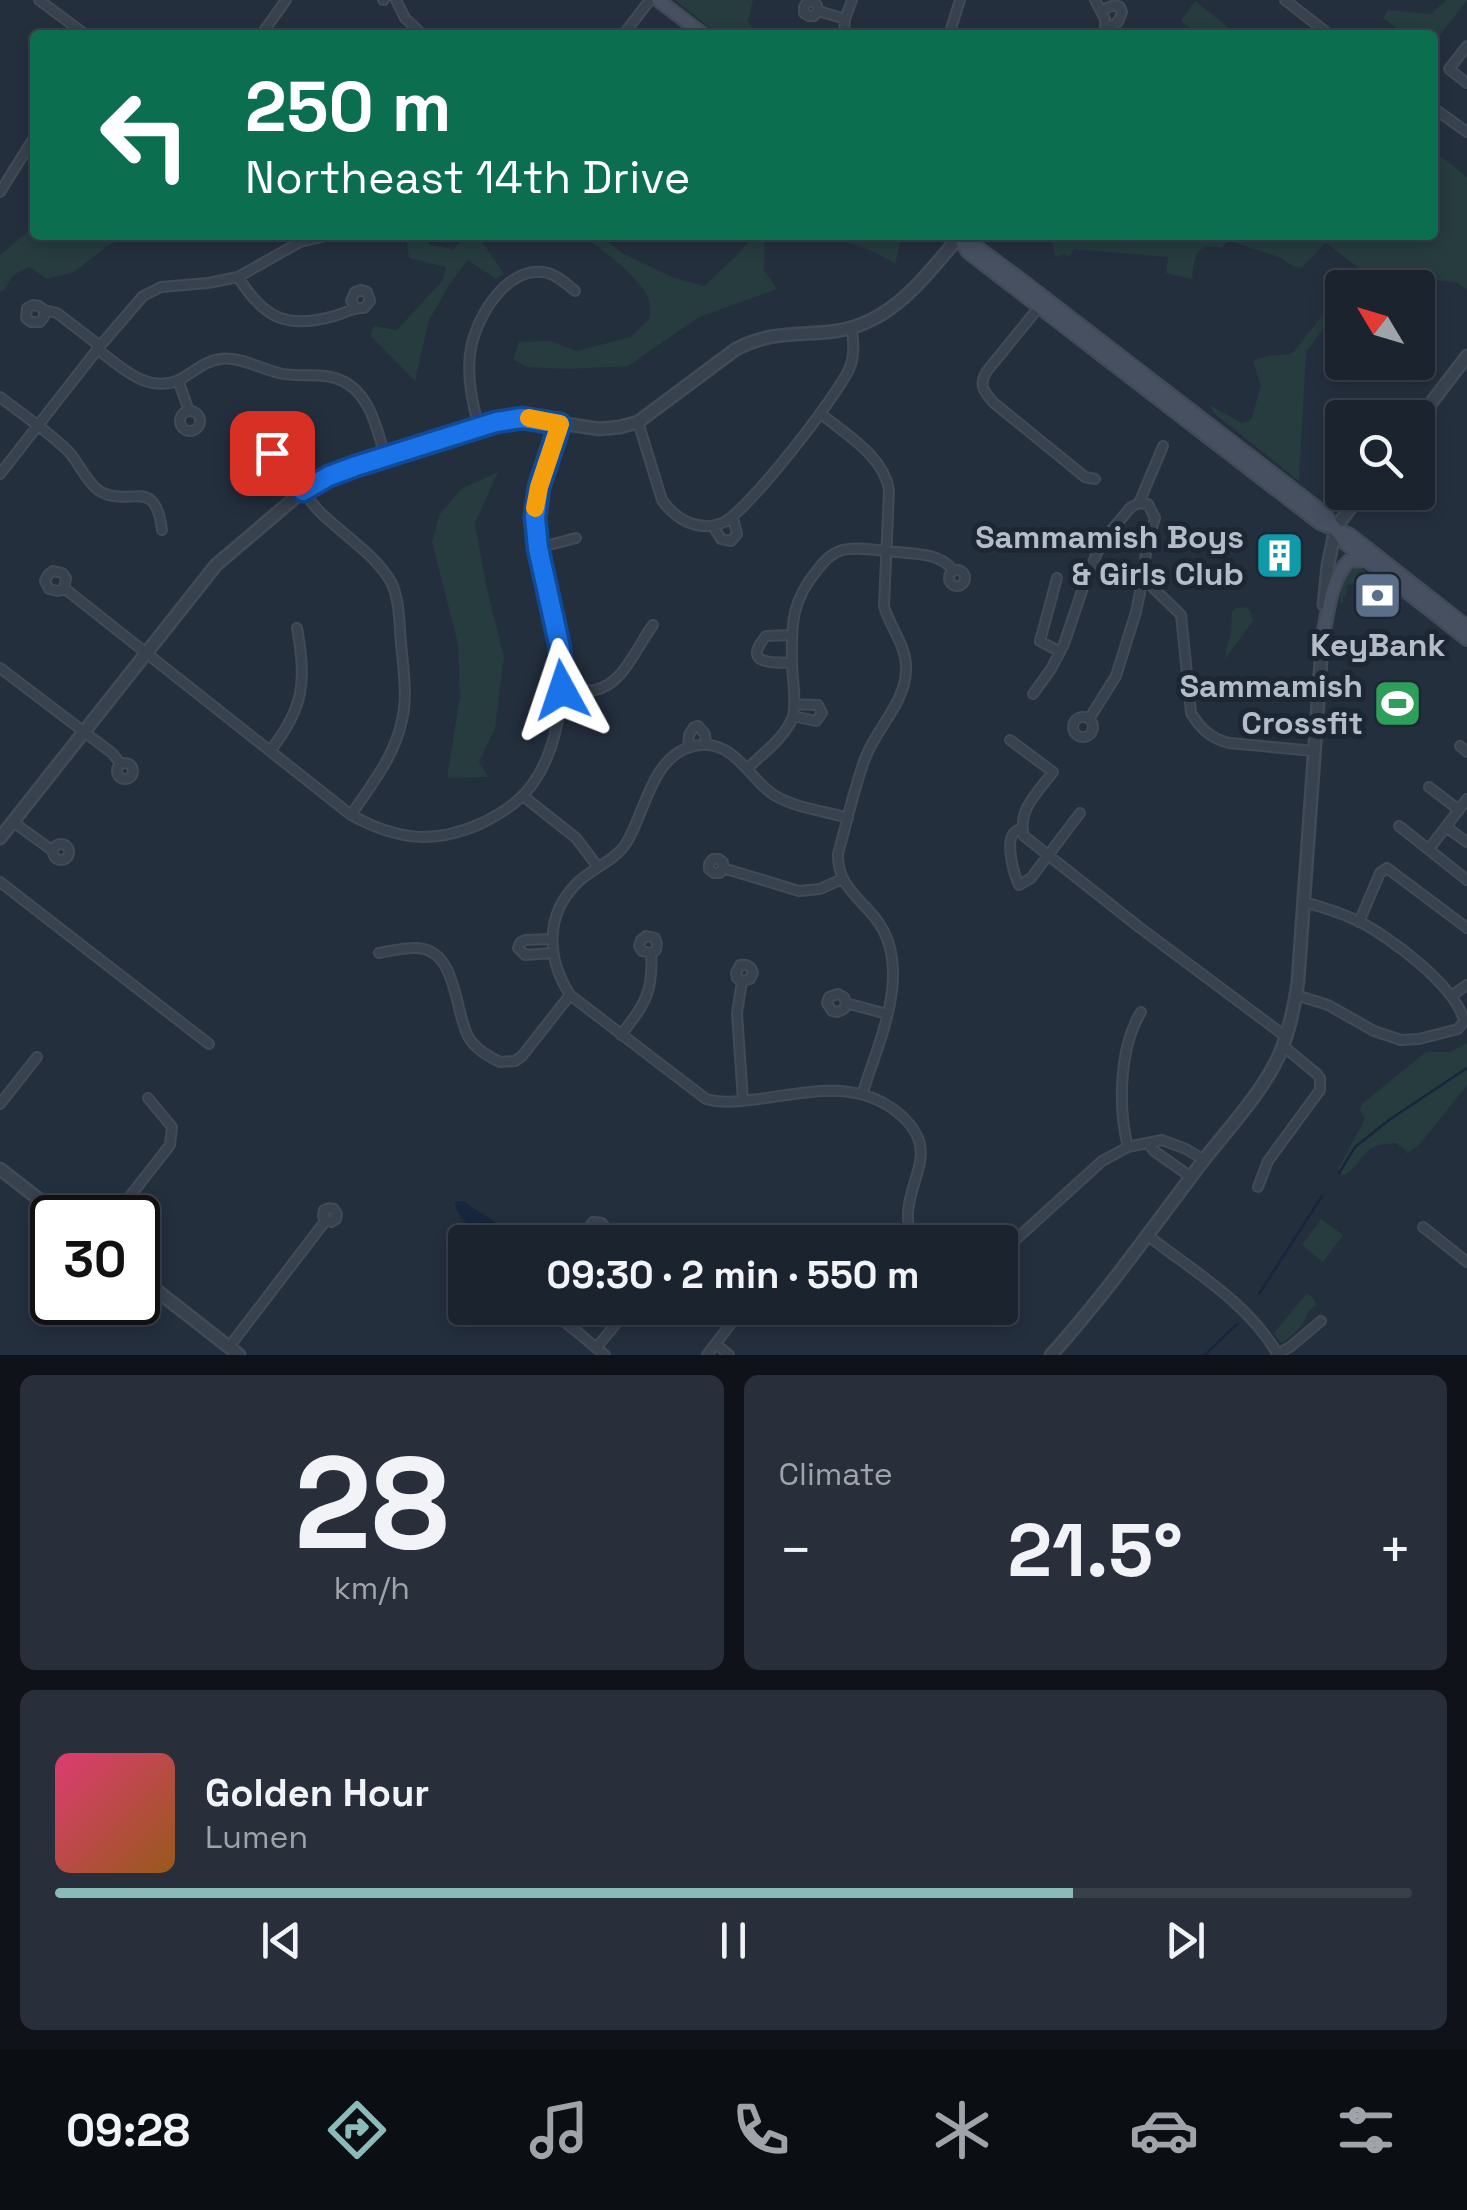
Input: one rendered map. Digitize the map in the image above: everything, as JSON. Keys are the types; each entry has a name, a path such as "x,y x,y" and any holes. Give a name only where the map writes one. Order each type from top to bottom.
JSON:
{"main road":[{"path":"658,0 697,30"},
{"path":"960,240 968,252 1039,307 1320,522 1350,535 1467,629"},
{"path":"965,240 1325,514 1346,544 1467,639"},
{"path":"1017,278 1020,287 1039,307"},
{"path":"1142,386 1176,408 1188,407"},
{"path":"1322,639 1342,567 1349,560 1368,560"},
{"path":"1426,608 1467,629"}],"street":[{"path":"39,0 79,30"},
{"path":"264,30 286,0"},
{"path":"396,0 405,18 418,30"},
{"path":"628,30 650,0"},
{"path":"845,30 852,0"},
{"path":"951,30 960,0"},
{"path":"1094,0 1105,30"},
{"path":"1285,0 1324,30"},
{"path":"1100,10 1120,7 1118,22 1108,30"},
{"path":"818,11 846,20"},
{"path":"1465,49 1450,69 1467,83"},
{"path":"1438,110 1467,132"},
{"path":"0,192 30,144"},
{"path":"0,474 136,302 161,287 238,277 309,240"},
{"path":"0,838 216,564 303,491 329,476 385,456 522,418 598,429 638,422 750,342 787,333 852,328 883,315 896,306 954,240"},
{"path":"479,427 473,408 470,352 487,310 512,280 526,273 548,273 575,290"},
{"path":"238,277 253,300 281,318 320,319 354,306"},
{"path":"1039,307 987,370 981,383 994,403 1085,477 1095,479"},
{"path":"44,310 57,313 142,381 178,380 209,361 227,358 286,375 333,377 354,388 367,403 385,456"},
{"path":"638,422 668,510 686,522 713,526 732,518 752,499 820,413 850,366 852,328"},
{"path":"1433,400 1467,356"},
{"path":"178,380 189,411"},
{"path":"0,397 70,453 98,489 153,502 160,512 162,530"},
{"path":"820,413 884,470 889,490 884,606 902,644 906,673 898,702 878,730 866,757 838,854 842,880 877,920 891,947 894,977 887,1014 863,1092"},
{"path":"64,588 374,828 398,836 424,838 473,827 500,814 523,796 549,751 559,714 560,648 538,548 536,504 560,424"},
{"path":"1033,694 1060,652 1102,540 1139,503 1163,446"},
{"path":"279,465 315,507 372,559 392,585 398,604 405,684 403,718 384,766 352,814"},
{"path":"1089,719 1116,676 1136,612 1155,518 1148,504 1139,503"},
{"path":"1050,1355 1148,1235 1267,1076 1284,1041 1296,995 1328,566 1336,528 1349,510"},
{"path":"713,526 721,539 731,541 737,534 732,518"},
{"path":"538,548 576,538"},
{"path":"748,768 781,736 793,716 792,635 796,602 824,562 842,550 888,551 940,559 953,570"},
{"path":"1058,578 1040,641 1060,652"},
{"path":"1143,578 1181,615 1191,713 1205,732 1229,742 1314,751"},
{"path":"562,690 595,690 611,682 653,625"},
{"path":"270,751 286,731 298,704 302,652 297,628"},
{"path":"792,635 766,636 756,652 763,661 792,663"},
{"path":"0,668 112,753 121,764"},
{"path":"793,716 816,720 822,713 818,705 794,704"},
{"path":"688,748 688,734 694,726 705,734 706,745"},
{"path":"1010,740 1053,772 1024,811 1024,836 1284,1041 1317,1074 1321,1084 1317,1096 1268,1161 1258,1187"},
{"path":"848,818 779,798 727,752 706,745 688,748 671,760 649,788 624,847 568,893 554,923 552,946 561,980 570,995 696,1094 717,1102 842,1090 863,1092 893,1109 913,1128 921,1147 907,1210 908,1225"},
{"path":"1429,787 1459,810"},
{"path":"523,796 576,838 598,867"},
{"path":"1429,849 1467,800"},
{"path":"1022,828 1010,839 1019,885 1031,878 1080,812"},
{"path":"12,822 52,851"},
{"path":"1400,826 1467,880"},
{"path":"1446,826 1467,842"},
{"path":"724,868 799,891 842,880"},
{"path":"1360,922 1380,873 1388,868 1467,928"},
{"path":"0,882 209,1044"},
{"path":"1296,995 1328,1005 1374,1031 1400,1040 1419,1039 1458,1029 1463,1024 1462,1012 1451,996 1408,954 1360,922 1304,902"},
{"path":"378,953 423,948 436,956 449,973 470,1040 500,1062 522,1056 570,995"},
{"path":"621,1035 649,994 651,953"},
{"path":"742,981 737,1014 743,1101"},
{"path":"1451,996 1467,985"},
{"path":"846,1003 887,1014"},
{"path":"1128,1146 1121,1117 1122,1088 1128,1049 1141,1012"},
{"path":"0,1104 37,1056"},
{"path":"131,1195 170,1145 172,1127 148,1098"},
{"path":"1018,1238 1102,1161 1128,1146 1169,1141 1204,1160"},
{"path":"1149,1144 1191,1177"},
{"path":"0,1185 4,1172 34,1195"},
{"path":"229,1347 326,1220"},
{"path":"1423,1228 1467,1262"},
{"path":"1148,1235 1247,1314 1278,1354 1321,1321"},
{"path":"160,1293 239,1355"},
{"path":"568,1325 604,1355"},
{"path":"596,1348 616,1325"},
{"path":"707,1355 730,1325"},
{"path":"716,1344 729,1355"}],"green space":[{"path":"675,0 753,0 748,21 754,30 713,30"},
{"path":"1447,0 1467,0 1438,38 1438,30 1399,30 1383,18 1388,10 1430,14"},
{"path":"1195,1 1232,30 1193,30 1181,21"},
{"path":"1438,154 1467,177 1467,290 1456,282 1435,280 1435,270 1358,270 1326,243 1301,268 1229,241 1221,248 1206,247 1195,259 1192,279 1166,273 1168,257 1074,249 1070,256 1056,257 1051,240 1438,240"},
{"path":"30,230 30,240 118,240 74,272 47,279 29,267 13,275 0,292 0,255"},
{"path":"407,240 426,240 430,245 453,249 462,240 485,240 483,243 504,274 496,279 468,260 429,320 415,381 370,335 374,326 397,330 442,281 446,267 409,258"},
{"path":"587,240 605,240 624,254 674,278 704,286 749,240 765,240 764,270 777,289 699,317 628,366 527,367 513,359 519,342 550,341 577,351 631,337 650,318 649,300 641,286"},
{"path":"824,240 901,240 895,264 847,243"},
{"path":"1325,312 1325,327 1306,352 1299,481 1209,405 1242,423 1251,420 1261,386 1253,361 1292,354"},
{"path":"498,472 475,523 504,657 495,728 479,762 488,777 447,778 460,696 458,644 432,542 439,515 461,489"},
{"path":"1357,565 1403,599 1400,603 1375,582 1347,585 1346,596 1340,603 1346,571"},
{"path":"1244,607 1250,610 1253,621 1225,659 1232,612"},
{"path":"1467,1043 1467,1085 1419,1145 1406,1154 1396,1143 1375,1147 1342,1176 1338,1169 1365,1119 1360,1110 1362,1104 1426,1052 1450,1052"},
{"path":"1321,1219 1343,1235 1323,1262 1302,1245"},
{"path":"1307,1293 1316,1306 1281,1343 1274,1333"}],"water":[{"path":"464,1202 500,1225 468,1225 455,1203"}],"waterway":[{"path":"1339,1173 1355,1147 1467,1068"},
{"path":"1259,1294 1322,1196"},
{"path":"1205,1355 1237,1324"}],"slow traffic":[{"path":"529,418 560,424 535,508"}],"place":[{"name":"Sammamish Boys & Girls Club","path":"1279,555"},
{"name":"KeyBank","path":"1378,595"},
{"name":"Sammamish Crossfit","path":"1398,704"}],"route":[{"path":"272,453 303,491 356,466 496,422 522,418 560,424 539,487 535,517 560,648 562,690"}]}
